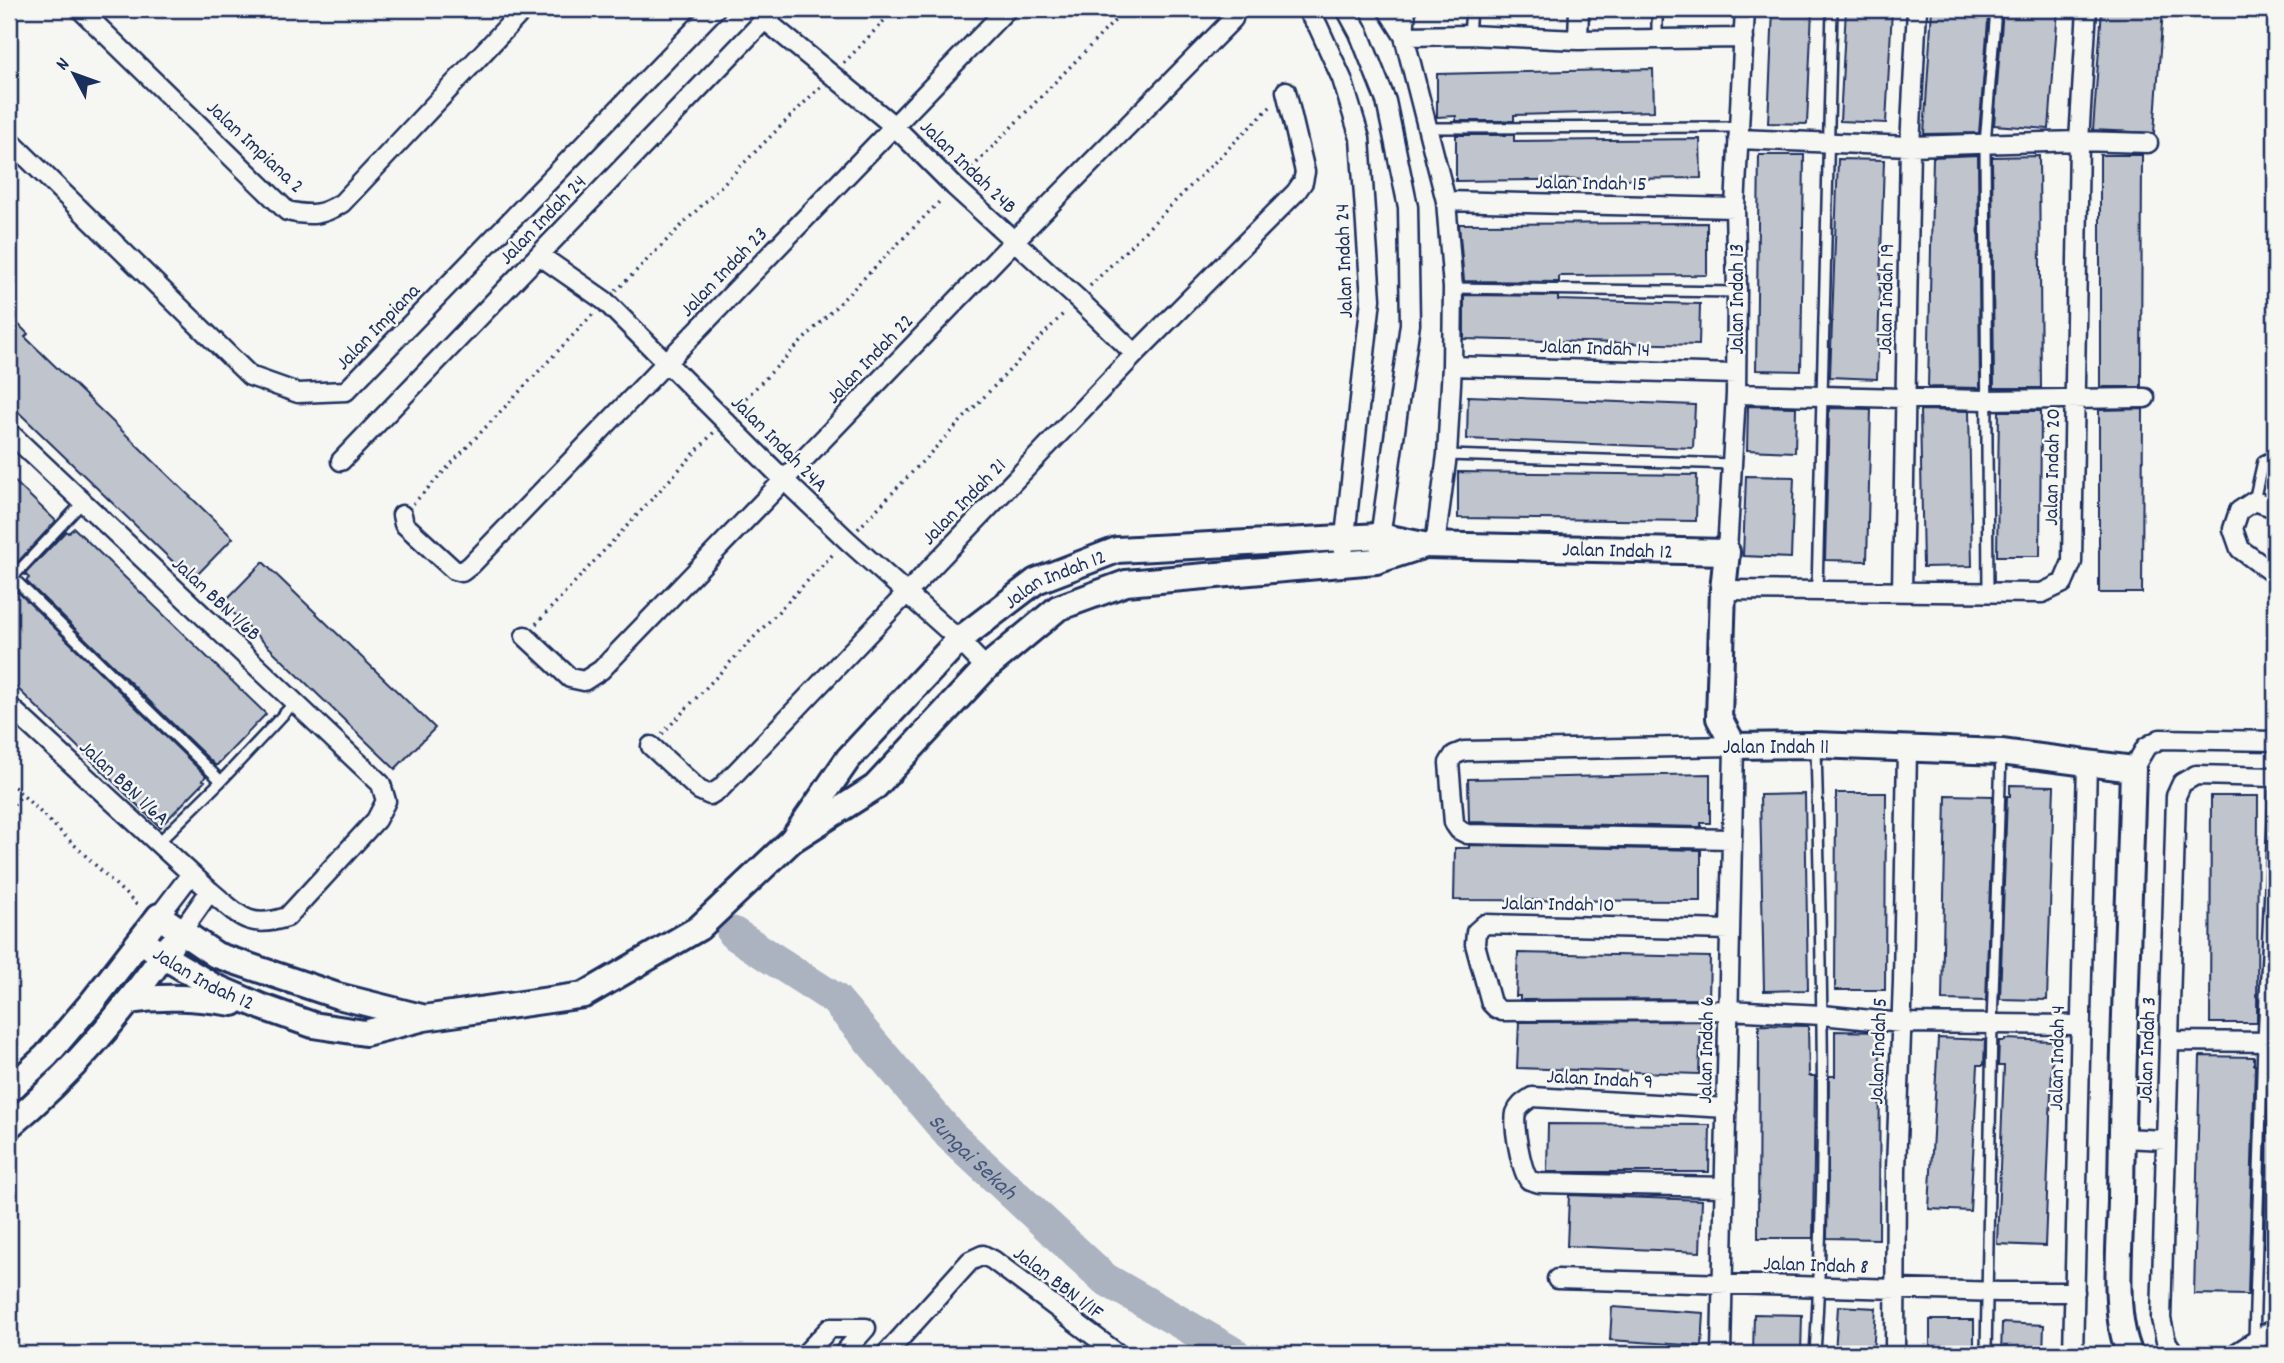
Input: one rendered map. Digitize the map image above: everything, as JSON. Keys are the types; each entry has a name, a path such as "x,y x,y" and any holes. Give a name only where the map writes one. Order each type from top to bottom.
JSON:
{"street":[{"name":"Jalan Impiana 2","path":"80,9 287,211 308,216 329,211 342,203 524,9"},
{"name":"Jalan Impiana","path":"9,140 250,376 298,393 346,391 715,9"},
{"name":"Jalan Indah 23","path":"402,515 404,524 454,570 462,572 471,565 1007,9"},
{"name":"Jalan Indah 22","path":"525,636 570,678 584,681 601,670 1014,241 1233,19 1235,9"},
{"name":"Jalan Indah 24","path":"1306,9 1318,26 1342,79 1360,138 1371,299 1342,564"},
{"path":"1346,9 1359,33 1386,101 1408,208 1410,324 1376,561"},
{"path":"1387,9 1404,36 1429,128 1446,201 1453,288 1447,455 1429,545"},
{"path":"1404,36 1406,9"},
{"path":"1578,40 1579,9"},
{"name":"Jalan Indah 13","path":"1734,746 1719,718 1723,590 1734,464 1737,292 1735,208 1745,9"},
{"name":"Jalan Indah 19","path":"1902,591 1910,146 1916,9"},
{"name":"Jalan Indah 20","path":"1723,590 2042,593 2063,583 2072,562 2079,141 2087,9"},
{"name":"Jalan Indah 24B","path":"770,14 834,75 894,126 954,186 1135,354"},
{"name":"Jalan Indah 24","path":"341,461 770,14"},
{"path":"1404,36 1469,35 1578,40 1744,38"},
{"name":"Jalan Indah 21","path":"651,746 699,790 710,795 721,788 1135,354 1296,192 1303,182 1305,172 1286,91"},
{"path":"1738,133 1828,142 1910,146 2079,141 2148,143"},
{"name":"Jalan Indah 15","path":"1446,201 1735,208"},
{"name":"Jalan Indah 24A","path":"539,255 605,301 784,480 959,640 986,668"},
{"name":"Jalan Indah 14","path":"1452,366 1735,374"},
{"path":"1736,394 1985,400 2145,398"},
{"name":"Jalan BBN 1/6B","path":"9,432 381,784 386,801"},
{"path":"2275,508 2254,502 2239,511 2233,529 2240,549 2275,575"},
{"name":"Jalan Indah 12","path":"792,840 848,759 959,640 1036,581 1117,550 1380,536 1429,545 1727,552"},
{"name":"Jalan Indah 12","path":"152,925 163,956 213,986 313,1025 365,1033 424,1018 584,996 699,928 792,840 875,787 986,668 1058,608 1126,583 1376,561 1429,545"},
{"name":"Jalan BBN 1/6A","path":"9,706 191,874 245,919 267,924 287,916 376,820 386,801"},
{"path":"2130,1354 2123,1339 2119,1298 2133,769 2146,747 2160,739 2275,741"},
{"name":"Jalan Indah 6","path":"1721,1354 1734,746"},
{"name":"Jalan Indah 11","path":"1732,839 1467,834 1459,831 1454,823 1449,764 1454,755 1464,751 1816,746 2001,752 2133,769"},
{"name":"Jalan Indah 5","path":"1895,1354 1896,1169 1907,749"},
{"name":"Jalan Indah 4","path":"2074,1354 2079,1025 2087,762"},
{"name":"Jalan Indah 3","path":"2175,1354 2166,1341 2161,1319 2176,796 2182,783 2196,775 2275,777"},
{"path":"152,925 191,874"},
{"path":"9,1126 67,1075 130,1001 210,891"},
{"name":"Jalan Indah 10","path":"1728,1010 1502,1011 1491,1003 1475,944 1476,932 1485,924 1731,930"},
{"name":"Jalan Indah 12","path":"152,925 181,932 216,955 338,996 424,1018"},
{"name":"Jalan Indah 12","path":"9,1090 46,1056 152,925"},
{"path":"130,1001 157,996 192,997 262,1007"},
{"path":"1728,1010 1901,1023 2079,1025"},
{"path":"2169,1041 2269,1042"},
{"name":"Jalan Indah 9","path":"1725,1187 1539,1183 1528,1180 1523,1172 1515,1116 1520,1105 1532,1097 1727,1108"},
{"path":"2122,1138 2166,1140"},
{"name":"Jalan BBN 1/1F","path":"888,1354 970,1261 983,1255 1118,1354"},
{"name":"Jalan Indah 8","path":"1557,1279 1988,1292 2075,1292"},
{"path":"805,1354 830,1328 866,1328 888,1354"},
{"path":"843,1354 866,1328"},
{"path":"2235,1354 2275,1328"}],"lane":[{"path":"1469,35 1471,9"},
{"path":"1657,9 1657,38"},
{"path":"1817,592 1832,9"},
{"path":"1988,593 1985,144 1997,9"},
{"path":"1429,128 1738,133"},
{"path":"1453,288 1737,292"},
{"path":"2254,502 2263,461 2275,454"},
{"path":"1447,455 1734,464"},
{"path":"83,502 10,578 221,781"},
{"path":"158,843 295,702"},
{"path":"1815,1354 1820,1286 1822,1015 1816,746"},
{"path":"1986,1354 1992,1025 2001,752"},
{"path":"2254,1342 2269,1042 2275,777"}],"path":[{"path":"402,515 605,301 834,75 895,9"},
{"path":"954,186 1126,9"},
{"path":"651,746 1078,299 1286,91"},
{"path":"9,782 128,898 152,925"},
{"path":"9,810 23,795"}],"building":[{"path":"1773,9 1812,9 1807,124 1768,123"},
{"path":"1846,9 1892,9 1886,123 1840,121"},
{"path":"1932,9 1989,9 1979,133 1924,134"},
{"path":"2003,9 2058,9 2049,129 1994,125"},
{"path":"2102,9 2163,9 2154,133 2093,130"},
{"path":"1653,69 1654,111 1514,115 1514,121 1456,121 1456,116 1437,117 1437,74"},
{"path":"1456,135 1514,135 1514,141 1700,139 1701,178 1456,181"},
{"path":"1759,155 1804,155 1801,371 1756,370"},
{"path":"1978,155 1980,388 1928,387 1933,157"},
{"path":"2100,155 2142,155 2141,387 2100,387"},
{"path":"2039,156 2041,388 1994,388 1992,157"},
{"path":"1838,159 1884,160 1877,379 1830,377"},
{"path":"1707,223 1707,275 1559,276 1559,282 1464,281 1459,224"},
{"path":"1464,295 1558,296 1558,300 1700,304 1699,345 1464,339"},
{"path":"9,315 28,334 25,337 233,538 192,580 9,403"},
{"path":"1468,396 1695,405 1693,448 1467,439"},
{"path":"1748,406 1796,407 1795,452 1747,450"},
{"path":"1829,408 1871,409 1867,561 1825,560"},
{"path":"2143,409 2142,593 2099,593 2099,410"},
{"path":"1920,410 1969,411 1972,566 1923,567"},
{"path":"1999,411 2041,411 2040,556 1997,556"},
{"path":"1458,472 1697,475 1696,521 1458,518"},
{"path":"9,476 56,521 15,565 9,559"},
{"path":"1746,476 1794,477 1791,558 1743,556"},
{"path":"74,528 266,714 216,766 26,581 29,578 25,574 66,531 68,533"},
{"path":"263,562 435,728 395,769 223,603"},
{"path":"17,591 206,776 203,780 205,781 160,827 9,680 9,599"},
{"path":"1710,774 1710,823 1701,823 1701,827 1469,822 1468,779"},
{"path":"2010,785 2054,786 2047,1000 2000,999 2007,796 2010,796"},
{"path":"1836,793 1886,793 1885,990 1835,990"},
{"path":"1805,794 1808,990 1764,991 1760,795"},
{"path":"1946,795 1993,796 1986,1001 1942,1000"},
{"path":"2211,796 2258,796 2257,1023 2210,1023"},
{"path":"1469,845 1701,850 1701,901 1454,900 1455,848 1469,848"},
{"path":"1518,953 1710,957 1709,999 1520,1000 1520,996 1516,996"},
{"path":"1701,1021 1699,1074 1517,1068 1519,1022"},
{"path":"1759,1025 1808,1026 1809,1076 1815,1076 1813,1238 1758,1238"},
{"path":"1835,1031 1880,1032 1879,1239 1827,1238 1829,1076 1835,1076"},
{"path":"1938,1038 1985,1040 1984,1065 1978,1065 1970,1211 1929,1209"},
{"path":"1999,1041 2053,1041 2045,1246 1997,1244 2004,1066 1998,1066"},
{"path":"2200,1056 2254,1057 2248,1295 2194,1294"},
{"path":"2269,1066 2275,1066 2275,1248 2264,1248"},
{"path":"1548,1124 1710,1125 1709,1172 1547,1172"},
{"path":"1569,1195 1702,1200 1700,1252 1567,1246"},
{"path":"1838,1306 1876,1308 1873,1354 1835,1354"},
{"path":"1612,1307 1704,1313 1702,1346 1610,1340"},
{"path":"1754,1314 1802,1315 1801,1354 1753,1354"},
{"path":"1930,1320 1974,1320 1974,1354 1930,1354"},
{"path":"2002,1323 2044,1325 2043,1354 2001,1354"}],"waterway":[{"name":"Sungai Sekah","path":"733,933 835,999 950,1135 1105,1279 1235,1354"}]}
